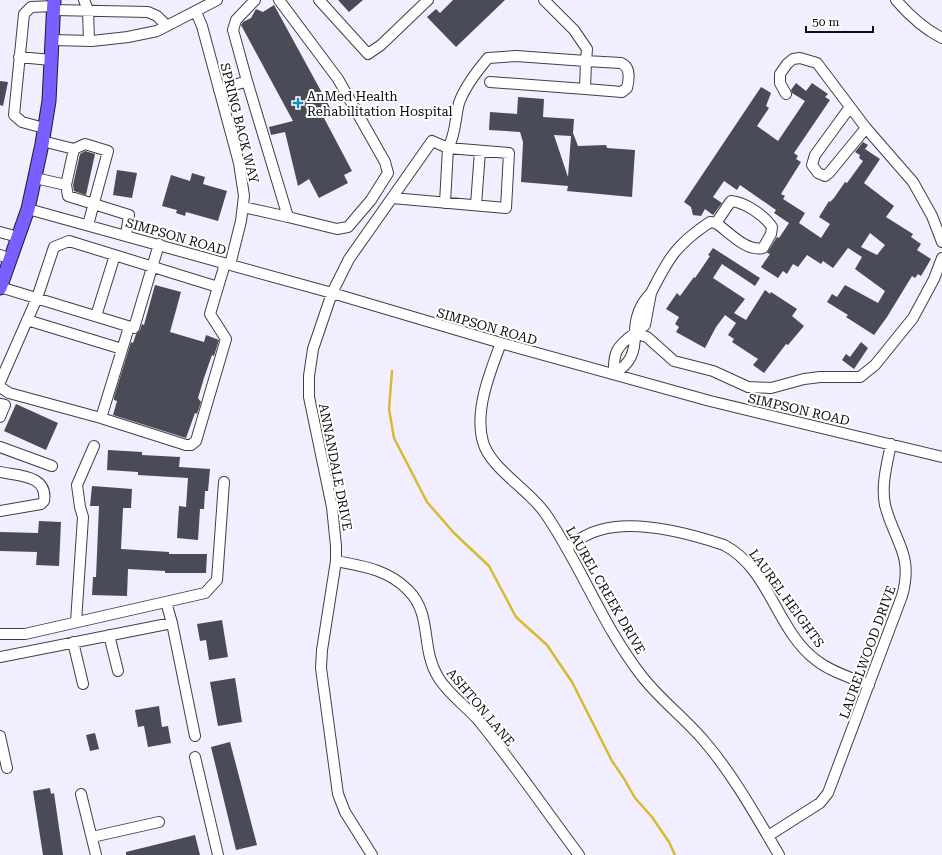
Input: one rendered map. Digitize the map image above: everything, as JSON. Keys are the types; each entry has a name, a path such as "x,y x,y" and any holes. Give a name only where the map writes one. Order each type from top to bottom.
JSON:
{"main road":[{"path":"1,283 5,257 18,237 28,209 35,178 49,101 54,5"}],"street":[{"path":"84,0 88,10 89,41"},
{"path":"52,40 89,41 128,37 157,31 217,0"},
{"path":"255,0 236,20 233,30 247,82 288,217"},
{"path":"243,207 337,229 348,228 371,200 388,173 384,162 338,79 279,0"},
{"path":"319,0 368,54 381,45 428,0"},
{"path":"544,0 574,30 587,49 585,89"},
{"path":"896,0 930,32 942,38"},
{"path":"88,225 108,151 85,144 74,149 43,135 22,122 14,115 24,14 31,7 54,5 88,10 148,12 157,16 167,26"},
{"name":"SPRING BACK WAY","path":"101,418 186,445 191,445 196,441 226,339 210,314 227,264 243,207 244,196 239,163 202,26 196,12"},
{"path":"19,56 51,60"},
{"path":"445,203 448,148 452,142 460,102 474,76 488,58 516,56 586,61 624,65 628,71 628,86 622,92 490,82"},
{"path":"786,94 780,83 780,74 793,59 800,58 816,63 866,128 913,182 932,216 942,242"},
{"path":"219,90 247,82"},
{"path":"850,107 815,155 812,165 818,173 825,176 829,173 866,128"},
{"name":"ANNANDALE DRIVE","path":"372,855 345,812 338,794 334,770 321,668 322,650 336,561 335,526 312,416 309,386 313,349 332,293 349,259 432,142 448,148"},
{"path":"392,198 506,208 509,153 448,148"},
{"path":"74,149 66,185 68,196 129,215 126,235"},
{"path":"476,205 480,151"},
{"path":"35,178 66,185"},
{"path":"614,374 613,357 624,340 645,325 652,293 664,268 679,246 690,235 710,222 716,223 750,247 758,249 763,248 768,241 772,227 769,223 744,205 731,201 716,223"},
{"name":"SIMPSON ROAD","path":"28,209 159,244 501,343 710,401 942,457"},
{"path":"0,232 18,237"},
{"path":"0,382 37,298 54,247 69,241 218,287"},
{"path":"1,283 37,298 134,328 159,244"},
{"path":"96,316 115,255"},
{"path":"635,333 647,337 674,361 713,371 748,387 771,388 804,379 820,377 860,377 874,365 913,318 934,279 942,258"},
{"path":"27,320 122,349"},
{"path":"0,387 9,393 101,418 129,327"},
{"path":"614,374 626,366 635,346 635,333"},
{"name":"LAUREL CREEK DRIVE","path":"501,343 481,411 480,422 483,443 487,453 500,469 537,502 566,546 593,600 641,676 704,741 724,766 779,855"},
{"path":"0,404 5,405 0,417"},
{"name":"LAURELWOOD DRIVE","path":"768,836 820,803 828,793 906,581 906,565 900,542 891,524 885,504 884,484 891,444"},
{"path":"76,622 83,517 77,486 94,446"},
{"path":"0,447 52,466"},
{"path":"0,472 37,480 43,486 45,494 44,501 41,504 0,511"},
{"path":"0,634 24,634 205,593 217,580 224,482"},
{"name":"LAUREL HEIGHTS","path":"566,546 598,530 628,525 653,527 724,545 737,552 748,563 766,588 780,614 800,643 816,660 836,671 869,685"},
{"name":"ASHTON LANE","path":"336,561 362,565 382,572 399,582 416,598 424,617 429,657 437,676 478,721 580,855"},
{"path":"166,602 172,623 196,736"},
{"path":"0,657 172,623"},
{"path":"109,635 118,671"},
{"path":"73,642 83,684"},
{"path":"0,736 7,768"},
{"path":"195,757 218,855"},
{"path":"81,794 96,855"},
{"path":"92,838 159,822"}],"building":[{"path":"338,0 363,0 349,12"},
{"path":"453,0 505,0 456,47 427,17 436,9 440,13"},
{"path":"274,5 333,113 324,118 352,171 344,175 348,183 319,198 309,179 298,186 285,132 271,135 269,127 293,121 241,25 243,22 251,18 256,9 263,12"},
{"path":"0,81 8,82 3,106 0,105"},
{"path":"796,83 806,91 812,83 828,94 825,97 830,100 794,153 798,156 796,159 801,162 781,194 785,196 783,199 805,213 799,223 821,238 830,224 819,217 829,201 830,202 834,198 845,182 847,183 863,161 859,158 860,155 855,152 863,142 868,145 865,149 880,159 864,183 894,206 886,217 913,234 911,237 921,244 917,250 931,259 921,276 918,274 915,278 912,276 874,335 846,317 848,315 827,302 832,294 837,297 845,285 878,303 885,291 855,269 862,257 848,248 833,268 823,261 821,264 807,255 798,267 793,264 787,274 783,271 778,278 761,267 770,254 767,253 777,237 779,238 789,223 774,213 776,210 740,185 737,190 724,181 713,197 722,203 713,215 705,209 701,216 693,215 691,207 684,202 761,87 771,93 766,106 769,108 757,126 778,141 805,101 792,93 791,90","holes":["870,233 885,245 877,255 861,247"]},
{"path":"518,97 544,99 543,117 574,119 573,133 578,146 606,145 607,148 635,150 632,197 567,191 568,186 521,182 523,142 520,132 489,130 490,112 517,114","holes":["554,135 571,136 568,177"]},
{"path":"85,151 95,154 86,195 74,191 73,185 80,154"},
{"path":"117,170 137,173 132,198 113,195"},
{"path":"192,173 205,177 203,184 227,191 218,221 186,212 185,216 176,213 177,210 162,206 171,175 190,181"},
{"path":"713,248 760,278 755,286 722,264 713,278 745,299 734,313 746,320 765,290 770,294 771,292 797,309 792,316 804,326 788,345 786,344 764,373 753,365 758,359 732,342 734,339 728,335 736,323 725,315 716,327 705,348 676,332 679,327 675,324 679,317 666,309 677,293 680,296 694,277 695,278 710,256 708,255"},
{"path":"155,285 181,292 170,332 204,342 206,335 219,340 214,356 212,355 198,398 201,402 197,414 195,413 186,438 113,415 117,401 114,400 114,397 131,342 133,343 142,324 144,325"},
{"path":"861,342 868,348 854,369 842,360 846,354 850,357"},
{"path":"16,404 58,423 46,450 4,431"},
{"path":"108,450 142,452 142,455 180,457 179,467 210,469 208,491 205,491 204,509 200,509 198,540 177,538 179,506 186,507 188,478 138,475 138,472 107,470"},
{"path":"92,486 132,489 131,508 123,508 121,549 169,552 169,554 207,554 206,573 165,573 165,571 128,569 127,596 92,595 93,577 96,577 99,506 90,506"},
{"path":"39,521 61,522 59,566 36,565 37,552 0,551 0,532 38,533"},
{"path":"222,620 228,657 209,660 206,640 200,641 197,624"},
{"path":"235,678 242,722 218,726 210,682"},
{"path":"159,706 162,727 168,726 171,743 148,747 144,726 138,727 135,710"},
{"path":"95,733 99,749 90,751 86,735"},
{"path":"230,742 257,845 236,850 211,747"},
{"path":"50,788 51,794 54,793 63,855 43,855 33,791"},
{"path":"195,835 200,855 126,855 126,852"}],"waterway":[{"path":"392,371 389,409 394,438 427,502 454,533 489,566 516,617 547,645 572,682 612,761 635,798 652,817 669,842 675,855"}],"place":[{"name":"AnMed Health Rehabilitation Hospital","path":"298,103"}]}
